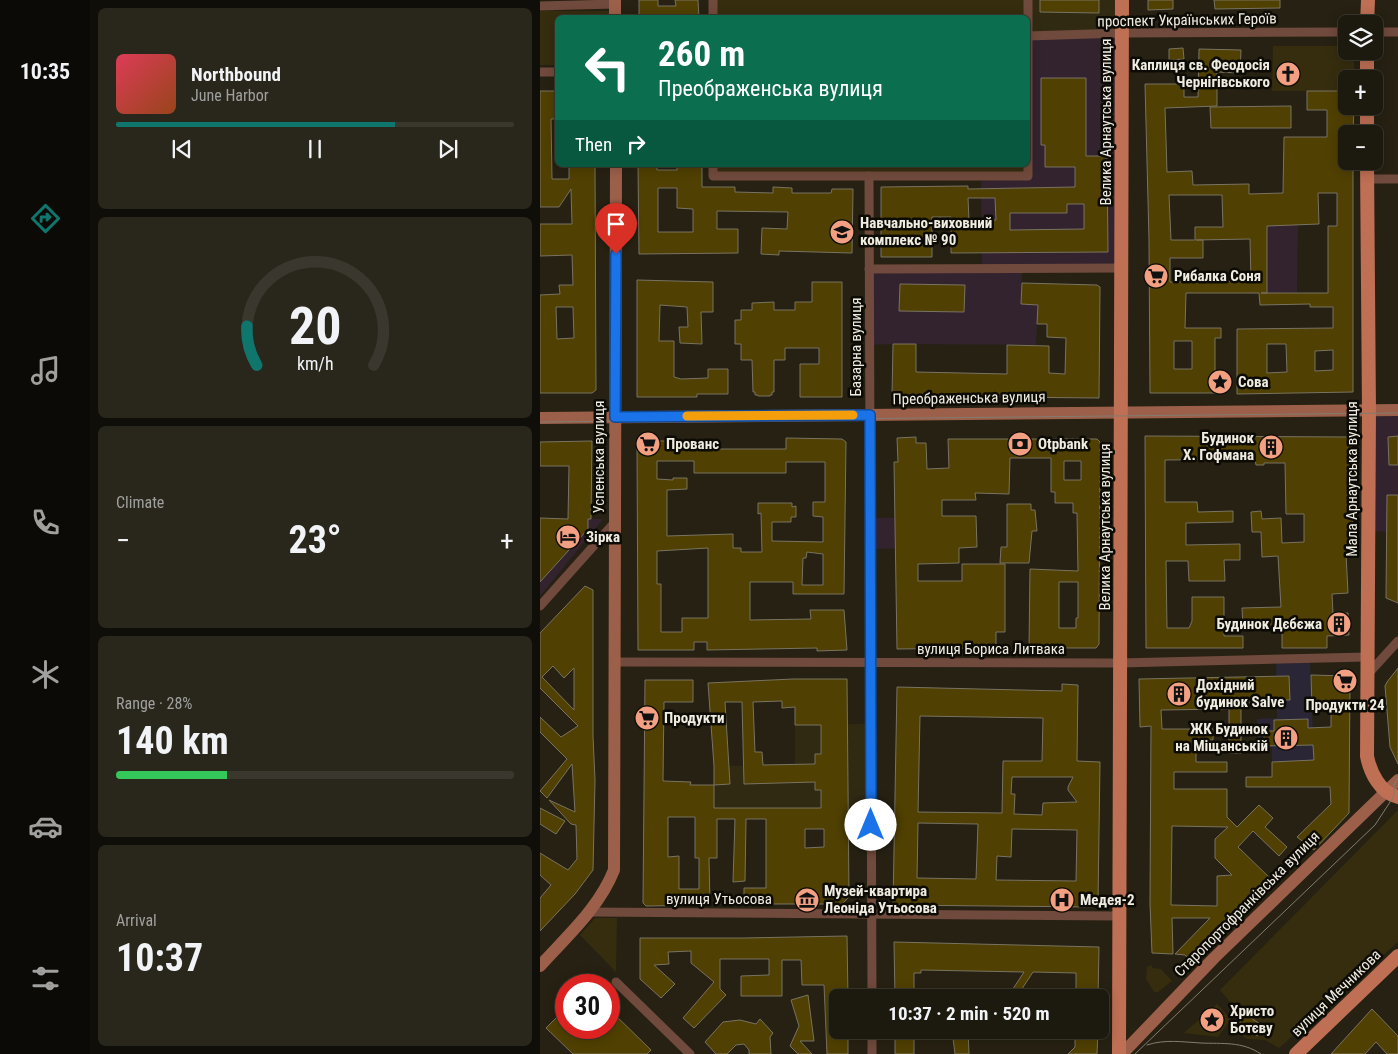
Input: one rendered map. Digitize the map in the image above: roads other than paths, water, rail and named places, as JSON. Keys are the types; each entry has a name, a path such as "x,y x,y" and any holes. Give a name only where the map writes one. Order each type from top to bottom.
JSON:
{"main road":[{"name":"Велика Арнаутська вулиця","path":"1120,1054 1118,916 1122,0"},
{"path":"1367,15 1368,0"},
{"name":"Успенська вулиця","path":"589,912 608,885 614,870 616,167"},
{"name":"Мала Арнаутська вулиця","path":"1367,170 1369,411 1367,756 1372,773 1392,793"},
{"name":"Преображенська вулиця","path":"540,418 1398,410"},
{"name":"Старопортофранківська вулиця","path":"1120,1054 1214,958 1392,793 1398,780"},
{"path":"540,966 589,912"},
{"name":"вулиця Мечникова","path":"1296,1054 1398,956"}],"street":[{"path":"713,0 713,15"},
{"path":"1028,0 1028,15"},
{"path":"540,6 615,7"},
{"name":"проспект Українських Героїв","path":"1030,36 1122,33 1338,32"},
{"path":"1383,32 1398,32"},
{"path":"540,72 555,72"},
{"path":"712,167 712,176 1028,176 1028,167"},
{"name":"Базарна вулиця","path":"869,176 872,989"},
{"path":"1367,179 1398,179"},
{"path":"869,269 1122,268"},
{"path":"540,606 615,522"},
{"path":"1367,675 1398,641"},
{"name":"вулиця Бориса Литвака","path":"615,662 1120,663 1367,658"},
{"name":"вулиця Утьосова","path":"589,912 1118,916"},
{"path":"620,986 690,1054"},
{"path":"872,1039 872,1054"}],"tram line":[{"path":"540,422 1398,413"},
{"path":"1135,1054 1375,825 1394,796 1394,785 1398,777"},
{"path":"1147,1045 1174,1041 1232,1044 1247,1047 1261,1054"}],"place":[{"name":"Каплиця св. Феодосія Чернігівського","path":"1288,74"},
{"name":"Навчально-виховний комплекс № 90","path":"842,232"},
{"name":"Рибалка Соня","path":"1156,276"},
{"name":"Сова","path":"1220,382"},
{"name":"Прованс","path":"648,444"},
{"name":"Otpbank","path":"1020,444"},
{"name":"Будинок Х. Гофмана","path":"1271,447"},
{"name":"Зірка","path":"568,537"},
{"name":"Будинок Дєбєжа","path":"1339,624"},
{"name":"Продукти 24","path":"1345,681"},
{"name":"Дохідний будинок Salve","path":"1179,694"},
{"name":"Продукти","path":"647,718"},
{"name":"ЖК Будинок на Міщанській","path":"1286,738"},
{"name":"Музей-квартира Леоніда Утьосова","path":"807,900"},
{"name":"Медея-2","path":"1062,900"},
{"name":"Христо Ботєву","path":"1212,1020"}]}
